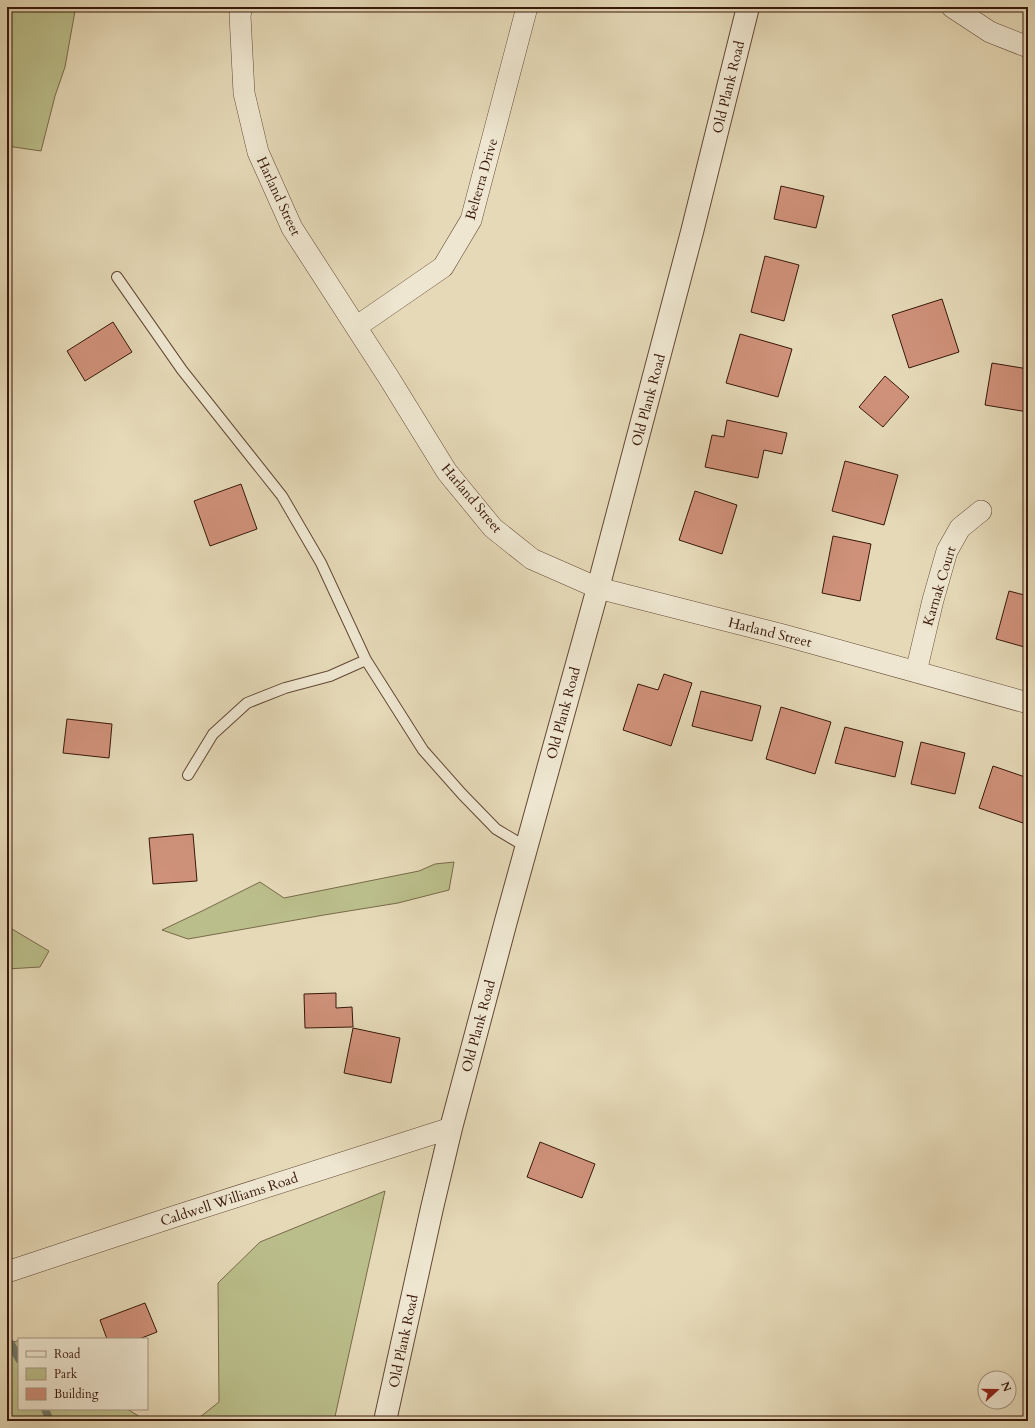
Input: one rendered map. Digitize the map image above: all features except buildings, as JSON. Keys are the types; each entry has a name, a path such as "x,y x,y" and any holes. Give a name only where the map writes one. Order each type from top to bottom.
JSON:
{"street":[{"name":"Harland Street","path":"242,7 240,15 244,93 258,152 292,228 389,378 447,472 493,528 532,559 598,588 783,635 1028,703"},
{"name":"Belterra Drive","path":"356,327 443,267 471,220 527,7"},
{"name":"Old Plank Road","path":"385,1421 451,1128 598,588 692,232 748,7"},
{"path":"952,7 990,32 1028,47"},
{"name":"Karnak Court","path":"916,672 933,600 947,551 960,528 981,511"},
{"name":"Caldwell Williams Road","path":"7,1272 169,1218 451,1128"}],"lane":[{"path":"117,277 182,370 282,496 321,563 366,660 423,750 462,794 496,829 526,848"},
{"path":"188,775 213,734 247,703 285,688 330,676 366,660"}],"green space":[{"path":"7,7 77,7 65,67 55,96 41,151 7,146"},
{"path":"454,862 449,890 398,903 188,939 162,930 260,882 284,898 419,871 435,864"},
{"path":"7,926 49,951 40,967 7,969"},
{"path":"385,1191 334,1421 195,1421 219,1402 218,1283 260,1242"},
{"path":"18,1340 18,1410 129,1410 147,1421 7,1421 7,1345"}],"waterway":[{"path":"7,1341 11,1344 18,1357"},
{"path":"45,1410 50,1421"}]}
